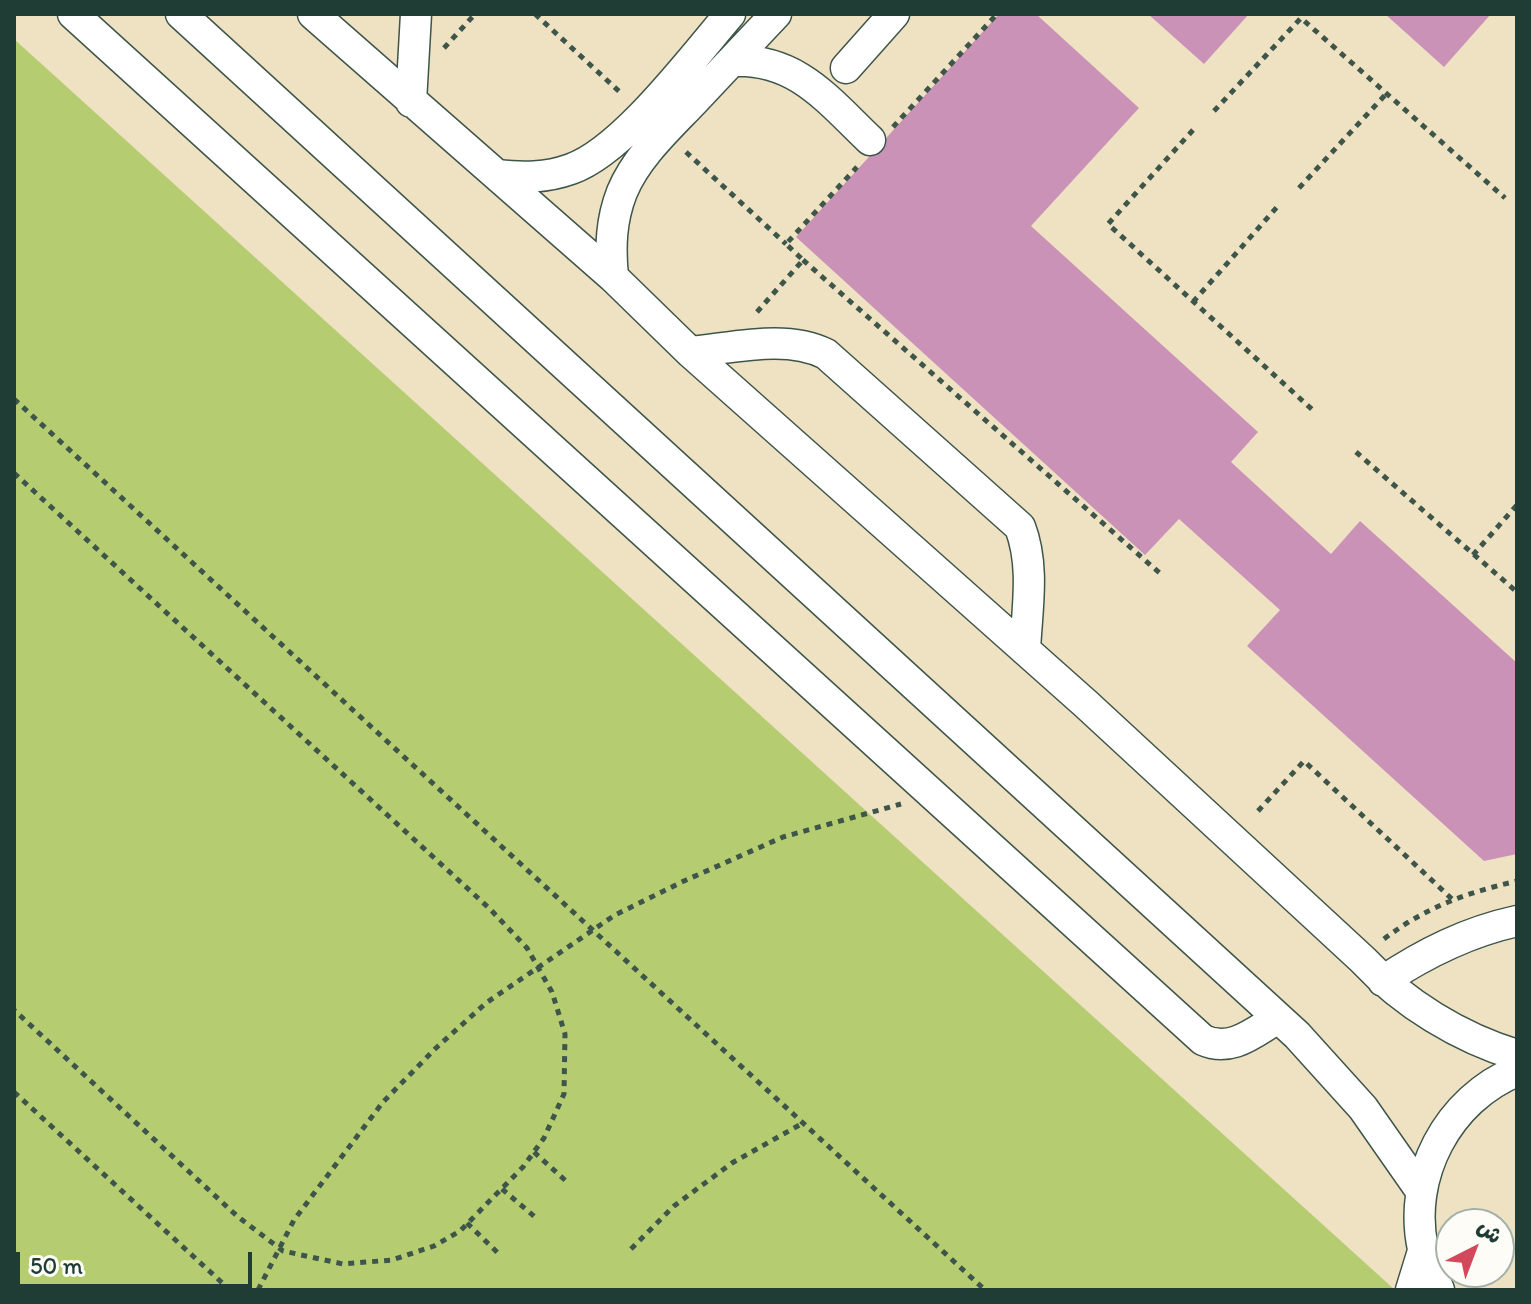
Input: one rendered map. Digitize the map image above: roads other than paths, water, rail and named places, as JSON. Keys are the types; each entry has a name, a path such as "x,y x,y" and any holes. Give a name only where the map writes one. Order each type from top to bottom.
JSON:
{"street":[{"path":"73,14 1203,1040 1213,1045 1234,1044 1278,1018"},
{"path":"181,14 1278,1018 1363,1108 1421,1191"},
{"path":"313,14 613,277 690,352 1025,650 1373,970 1439,1019 1471,1037 1517,1055"},
{"path":"411,102 416,14"},
{"path":"613,277 610,247 614,217 623,189 639,163 654,123 707,26 730,14"},
{"path":"497,175 523,178 548,176 573,169 596,157 654,123 732,61 776,14"},
{"path":"846,68 894,14"},
{"path":"732,61 769,62 803,78 874,144"},
{"path":"690,352 781,343 809,346 826,354 1020,527 1027,544 1029,571 1025,650"},
{"path":"1373,970 1424,955 1468,935 1517,921"},
{"path":"1439,1290 1423,1251 1419,1221 1421,1191 1435,1146 1461,1108 1497,1079 1517,1071"},
{"path":"1411,1290 1423,1251"}]}
